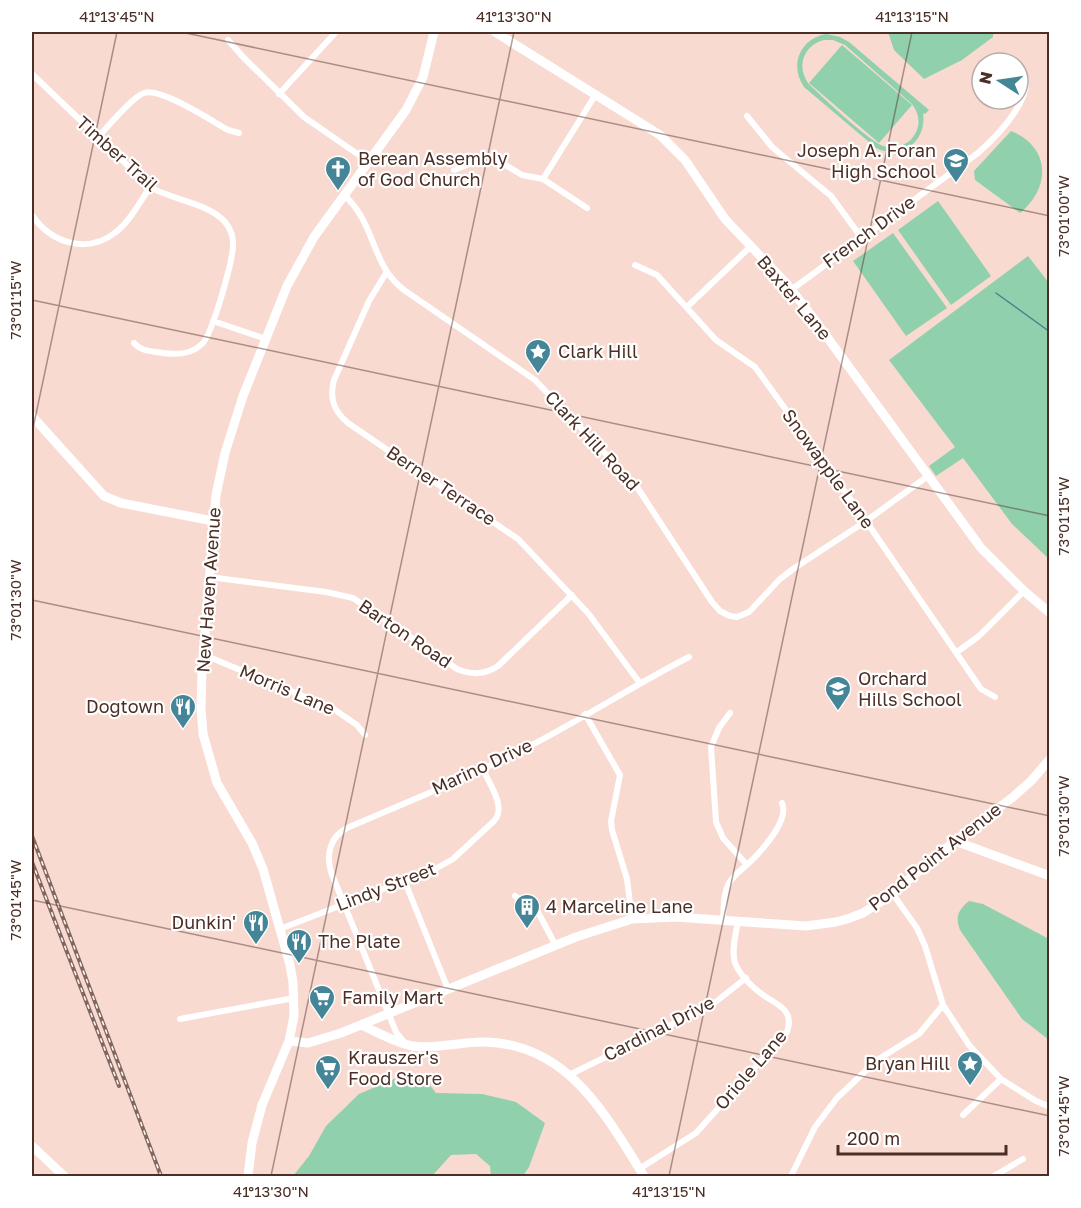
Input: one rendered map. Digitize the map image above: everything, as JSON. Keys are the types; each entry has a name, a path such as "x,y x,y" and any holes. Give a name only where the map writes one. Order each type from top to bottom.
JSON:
{"main road":[{"name":"New Haven Avenue","path":"248,1176 252,1143 260,1111 290,1041 294,998 290,965 257,854 223,796 208,758 201,718 216,495 225,453 243,396 301,260 319,230 396,126 416,93 429,59 434,32"},
{"name":"Baxter Lane","path":"495,32 650,127 679,153 725,219 791,290 981,548 1024,591 1050,613"},
{"path":"32,416 104,496 121,503 213,521"},
{"name":"Pond Point Avenue","path":"290,1041 302,1043 314,1041 361,1025 597,929 632,919 675,917 806,926 822,925 863,913 892,893 1013,797 1050,759"},
{"path":"955,841 1050,876"},
{"path":"361,1025 417,1046 483,1042 507,1044 527,1048 546,1057 569,1075 607,1119 642,1173"},
{"path":"32,1146 64,1176"}],"street":[{"path":"279,94 336,32"},
{"path":"228,40 304,117 369,162"},
{"name":"Timber Trail","path":"32,74 150,187 169,197 209,211 225,221 230,230 233,238 233,251 206,339 189,352 168,354 140,349 134,343"},
{"path":"97,138 137,96 149,92 163,95 228,130 239,133"},
{"path":"543,179 596,94"},
{"name":"French Drive","path":"791,290 978,153 1008,124 1014,111"},
{"path":"747,116 772,147 831,196 861,237"},
{"path":"454,170 477,161 492,159 502,162 522,175 543,179 587,208"},
{"path":"32,215 44,231 57,239 75,243 96,242 110,236 120,228 150,187"},
{"name":"Clark Hill Road","path":"345,195 364,219 386,273 404,290 535,380 637,487 720,611 737,617 749,612 780,579 866,521"},
{"path":"687,307 750,247"},
{"name":"Snowapple Lane","path":"635,266 657,275 716,340 754,367 866,521 981,688 995,697"},
{"name":"Berner Terrace","path":"386,273 365,309 334,380 331,394 334,407 348,423 518,539 588,613 639,682"},
{"path":"213,321 266,339"},
{"path":"866,521 928,476"},
{"name":"Barton Road","path":"209,577 326,592 353,598 457,669 471,674 485,672 498,666 572,595"},
{"path":"957,652 979,636 1024,591"},
{"name":"Morris Lane","path":"204,655 332,708 344,714 365,735"},
{"name":"Marino Drive","path":"407,1044 398,1037 328,860 329,848 337,835 347,828 528,747 639,682 689,657"},
{"path":"730,713 719,728 711,747 716,822 723,838 747,865"},
{"path":"585,714 620,775 611,822 627,879 632,919"},
{"name":"Lindy Street","path":"280,929 405,882 447,863 498,817 498,804 483,769"},
{"path":"723,920 728,885 756,856 777,827 784,813 782,803"},
{"path":"405,882 448,989"},
{"path":"892,893 917,928 926,946 942,1005 969,1045 1001,1079 1050,1107"},
{"path":"515,896 538,912 556,946"},
{"name":"Oriole Lane","path":"642,1173 696,1133 787,1032 789,1018 784,1007 765,996 736,965 734,958 738,921"},
{"name":"Cardinal Drive","path":"569,1075 713,1004 746,978"},
{"path":"180,1019 294,998"},
{"path":"791,1176 815,1127 837,1098 878,1060 919,1034 942,1005"},
{"path":"963,1115 1001,1079"},
{"path":"994,1176 1023,1158"}],"green space":[{"path":"888,32 993,32 993,37 974,51 970,51 970,54 962,60 924,79 894,50"},
{"path":"826,34 849,42 929,110 923,113 921,132 911,146 895,152 876,148 804,87 797,70 800,54 809,41","holes":["824,40 833,40 845,45 912,104 919,122 915,134 909,141 901,146 892,147 876,142 808,83 803,70 807,51 811,46"]},
{"path":"842,45 912,105 879,143 809,83"},
{"path":"1011,131 1034,147 1040,157 1042,169 1037,192 1020,213 975,180 974,171"},
{"path":"938,201 991,276 951,305 898,230"},
{"path":"893,233 947,308 906,336 853,261"},
{"path":"1028,256 1049,283 1049,559 1012,524 963,458 936,476 929,466 955,447 889,360"},
{"path":"969,901 983,904 1049,939 1049,1040 1022,1019 960,930 958,914"},
{"path":"420,1073 436,1093 482,1094 516,1102 545,1123 529,1167 523,1176 491,1176 490,1166 476,1154 451,1155 432,1176 293,1176 309,1156 326,1126 359,1094 399,1077"}],"waterway":[{"path":"996,293 1050,332"}],"railway":[{"path":"32,836 161,1176"},
{"path":"32,862 119,1086"}],"place":[{"name":"Joseph A. Foran High School","path":"956,184"},
{"name":"Berean Assembly of God Church","path":"338,192"},
{"name":"Clark Hill","path":"538,375"},
{"name":"Orchard Hills School","path":"838,712"},
{"name":"Dogtown","path":"183,730"},
{"name":"4 Marceline Lane","path":"527,930"},
{"name":"Dunkin'","path":"256,946"},
{"name":"The Plate","path":"299,965"},
{"name":"Family Mart","path":"322,1021"},
{"name":"Bryan Hill","path":"970,1087"},
{"name":"Krauszer's Food Store","path":"328,1091"}]}
